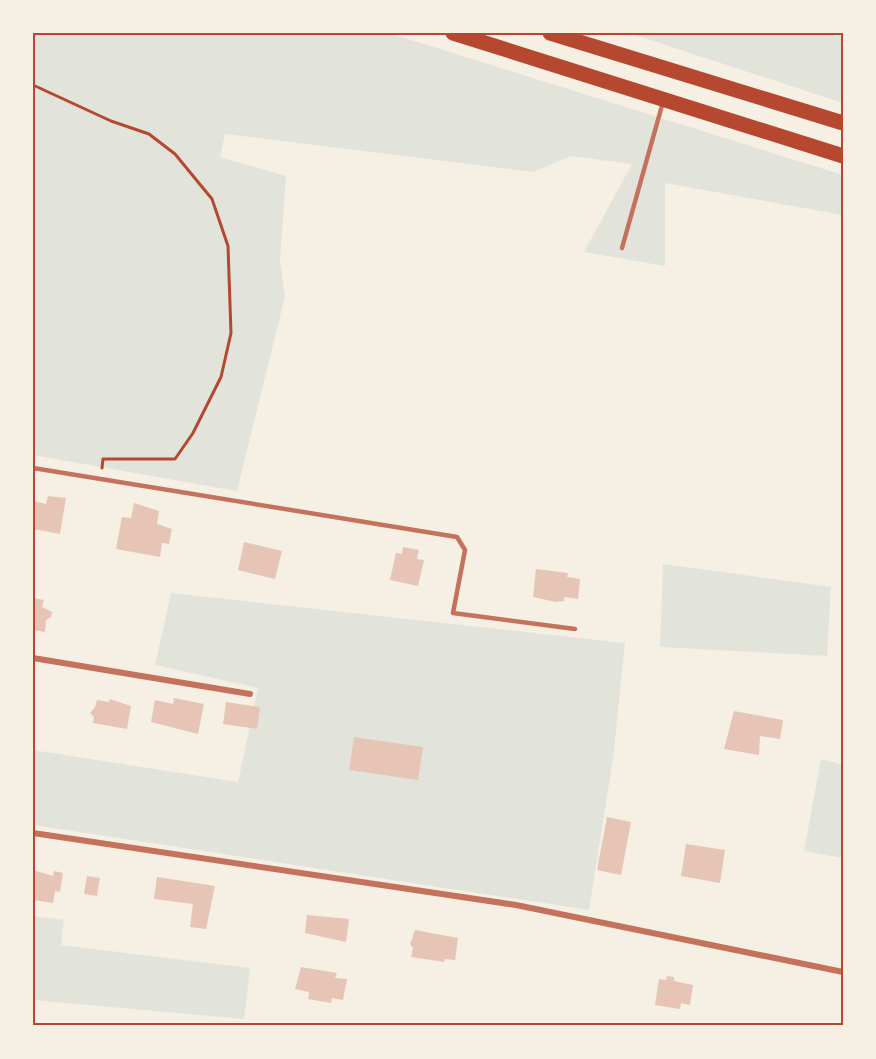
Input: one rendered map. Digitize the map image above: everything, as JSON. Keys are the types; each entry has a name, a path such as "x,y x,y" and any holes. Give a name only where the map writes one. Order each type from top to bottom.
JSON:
{"main road":[{"path":"453,33 843,156"},
{"path":"550,33 843,123"}],"street":[{"path":"33,658 250,694"},
{"path":"33,833 516,905 843,972"}],"lane":[{"path":"622,248 664,100"},
{"path":"33,468 458,537 465,550 453,613 575,629"}],"path":[{"path":"33,85 111,121 149,134 175,154 212,199 228,246 231,333 221,377 193,434 175,459 103,459 100,479"}],"shaded area":[{"path":"33,33 389,33 843,175 843,215 665,183 665,266 584,252 632,164 570,156 534,172 225,134 220,157 286,176 280,262 285,296 237,491 33,455"},
{"path":"629,33 843,33 843,103"},
{"path":"663,564 831,587 827,656 660,647"},
{"path":"171,593 625,643 613,759 589,910 33,825 33,750 238,782 258,688 155,665"},
{"path":"821,759 843,765 843,858 804,851"},
{"path":"33,916 64,920 61,945 250,968 244,1019 33,1000"}],"building":[{"path":"48,496 66,498 60,534 33,529 33,501 46,504"},
{"path":"134,503 159,511 157,524 172,529 169,544 162,543 160,557 116,549 122,517 131,518"},
{"path":"244,542 282,551 275,579 238,570"},
{"path":"403,547 419,550 417,559 424,560 418,586 390,580 396,553 402,554"},
{"path":"536,569 568,573 567,577 580,579 578,599 564,597 564,601 556,602 533,597"},
{"path":"33,598 44,600 42,607 52,612 51,617 46,620 45,632 33,630"},
{"path":"174,698 204,704 198,734 151,722 155,700 173,704"},
{"path":"110,699 131,706 127,729 93,723 94,717 90,713 97,700 109,702"},
{"path":"226,702 260,707 257,729 223,724"},
{"path":"734,711 783,720 780,739 760,736 759,755 724,749"},
{"path":"354,737 423,747 418,780 349,770"},
{"path":"607,817 631,822 621,875 597,870"},
{"path":"686,844 725,850 720,883 681,876"},
{"path":"33,870 53,876 54,871 63,873 60,892 55,891 53,903 33,900"},
{"path":"87,876 100,878 97,896 84,894"},
{"path":"157,877 215,886 206,929 190,927 193,904 154,899"},
{"path":"307,915 349,919 346,942 305,933"},
{"path":"415,930 458,938 455,960 445,959 444,962 411,957 413,948 410,944"},
{"path":"301,967 337,973 335,978 347,979 343,1000 332,998 331,1003 308,999 309,992 295,989"},
{"path":"667,976 674,977 674,981 693,985 690,1005 681,1003 680,1009 655,1005 659,979 666,980"}]}
